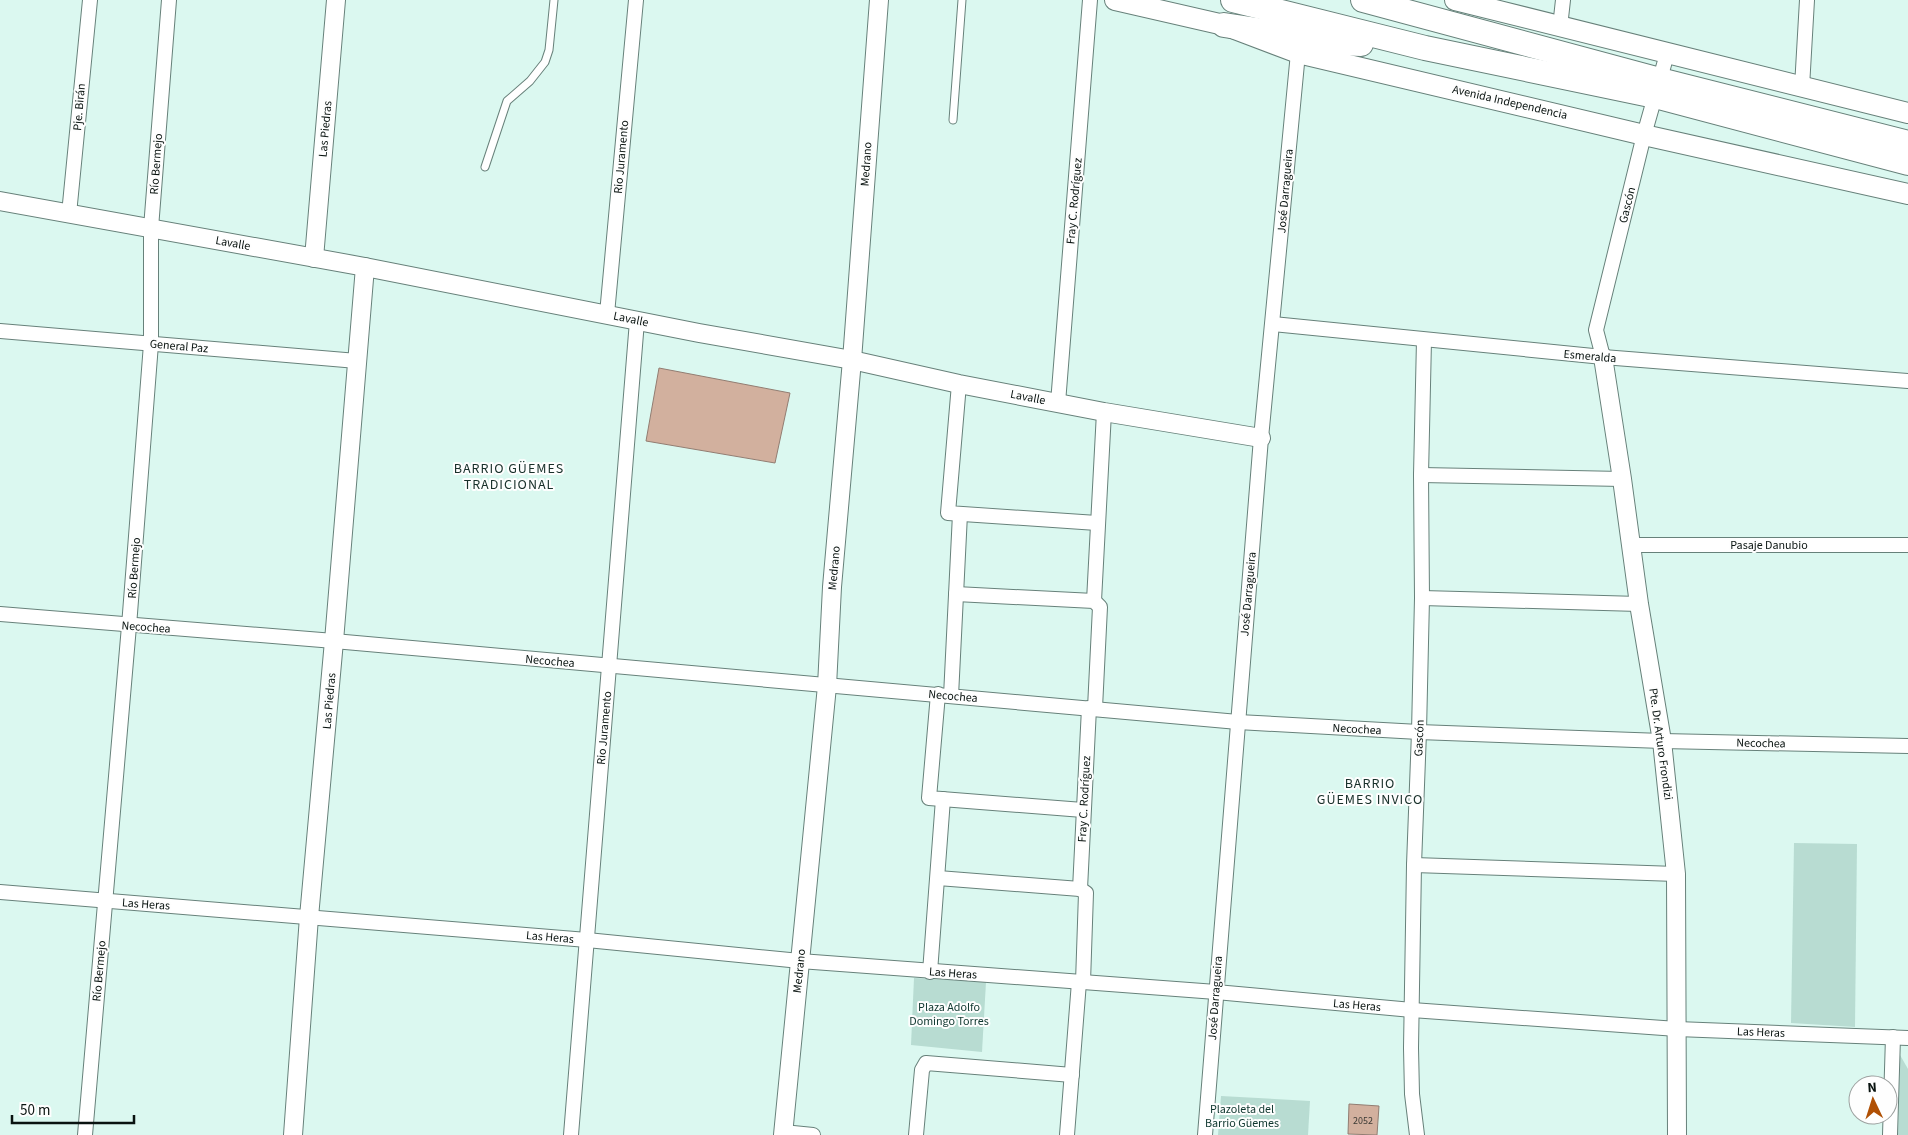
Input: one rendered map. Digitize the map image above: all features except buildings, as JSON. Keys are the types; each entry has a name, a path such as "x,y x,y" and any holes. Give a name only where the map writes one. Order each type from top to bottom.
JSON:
{"highway":[{"path":"1233,0 1425,48 1657,88 1908,143"},
{"path":"1363,0 1406,11"},
{"path":"1375,0 1657,88 1908,163"},
{"path":"1224,25 1340,43 1425,48"}],"main road":[{"name":"Avenida Independencia","path":"1115,0 1224,25 1298,53 1644,135 1908,194"},
{"path":"1455,0 1908,113"}],"street":[{"name":"Pje. Birán","path":"69,214 90,0"},
{"name":"Río Bermejo","path":"85,1135 104,901 130,626 151,344 151,228 169,0"},
{"name":"Las Piedras","path":"314,258 336,0"},
{"name":"Rio Juramento","path":"607,314 636,0"},
{"name":"Medrano","path":"783,1134 827,686 832,587 852,360 879,0"},
{"name":"Fray C. Rodríguez","path":"1058,402 1090,0"},
{"path":"1560,27 1563,0"},
{"path":"1802,87 1808,0"},
{"name":"José Darragueira","path":"1205,1135 1261,438 1298,53"},
{"name":"Gascón","path":"1603,357 1596,330 1666,54"},
{"name":"Lavalle","path":"0,201 365,267 637,321 852,360 960,384 1104,412 1261,438"},
{"name":"Las Piedras","path":"293,1135 309,917 365,267"},
{"name":"Rio Juramento","path":"571,1135 637,321"},
{"name":"Esmeralda","path":"1273,324 1603,357 1908,381"},
{"name":"General Paz","path":"0,331 357,360"},
{"name":"Gascón","path":"1417,1135 1412,1094 1412,1010 1414,865 1420,732 1424,340"},
{"name":"Pte. Dr. Arturo Frondizi","path":"1603,357 1639,604 1662,741 1676,874 1676,1135"},
{"path":"960,384 948,513 1097,522"},
{"path":"956,594 1094,601 1104,412"},
{"path":"1422,475 1622,479"},
{"path":"960,514 956,594 929,798 1083,810"},
{"name":"Pasaje Danubio","path":"1631,545 1908,545"},
{"path":"1422,598 1639,604"},
{"name":"Fray C. Rodríguez","path":"1081,982 1086,893 1080,889 1083,810 1100,607 1094,601"},
{"name":"Necochea","path":"0,614 334,641 1238,722 1420,732 1662,741 1908,746"},
{"path":"930,972 943,799"},
{"path":"1414,865 1676,874"},
{"path":"938,878 1080,889"},
{"name":"Las Heras","path":"0,892 587,940 930,972 1216,992 1412,1010 1677,1029 1908,1038"},
{"path":"1067,1135 1081,982"},
{"path":"1890,1135 1894,1037"},
{"path":"916,1135 922,1070 926,1063 1072,1075"},
{"path":"783,1134 813,1135"}],"lane":[{"path":"485,167 507,101 530,81 545,62 549,50 554,0"},
{"path":"953,120 962,0"}],"green space":[{"path":"1794,843 1857,844 1855,1027 1791,1023"},
{"name":"Plaza Adolfo Domingo Torres","path":"914,978 986,982 982,1052 911,1045"},
{"path":"1900,1055 1908,1069 1908,1135 1898,1135"},
{"name":"Plazoleta del Barrio Güemes","path":"1221,1096 1310,1101 1308,1135 1218,1135"}],"district":[{"name":"BARRIO GÜEMES TRADICIONAL","path":"509,476"},
{"name":"BARRIO GÜEMES INVICO","path":"1370,792"}]}
